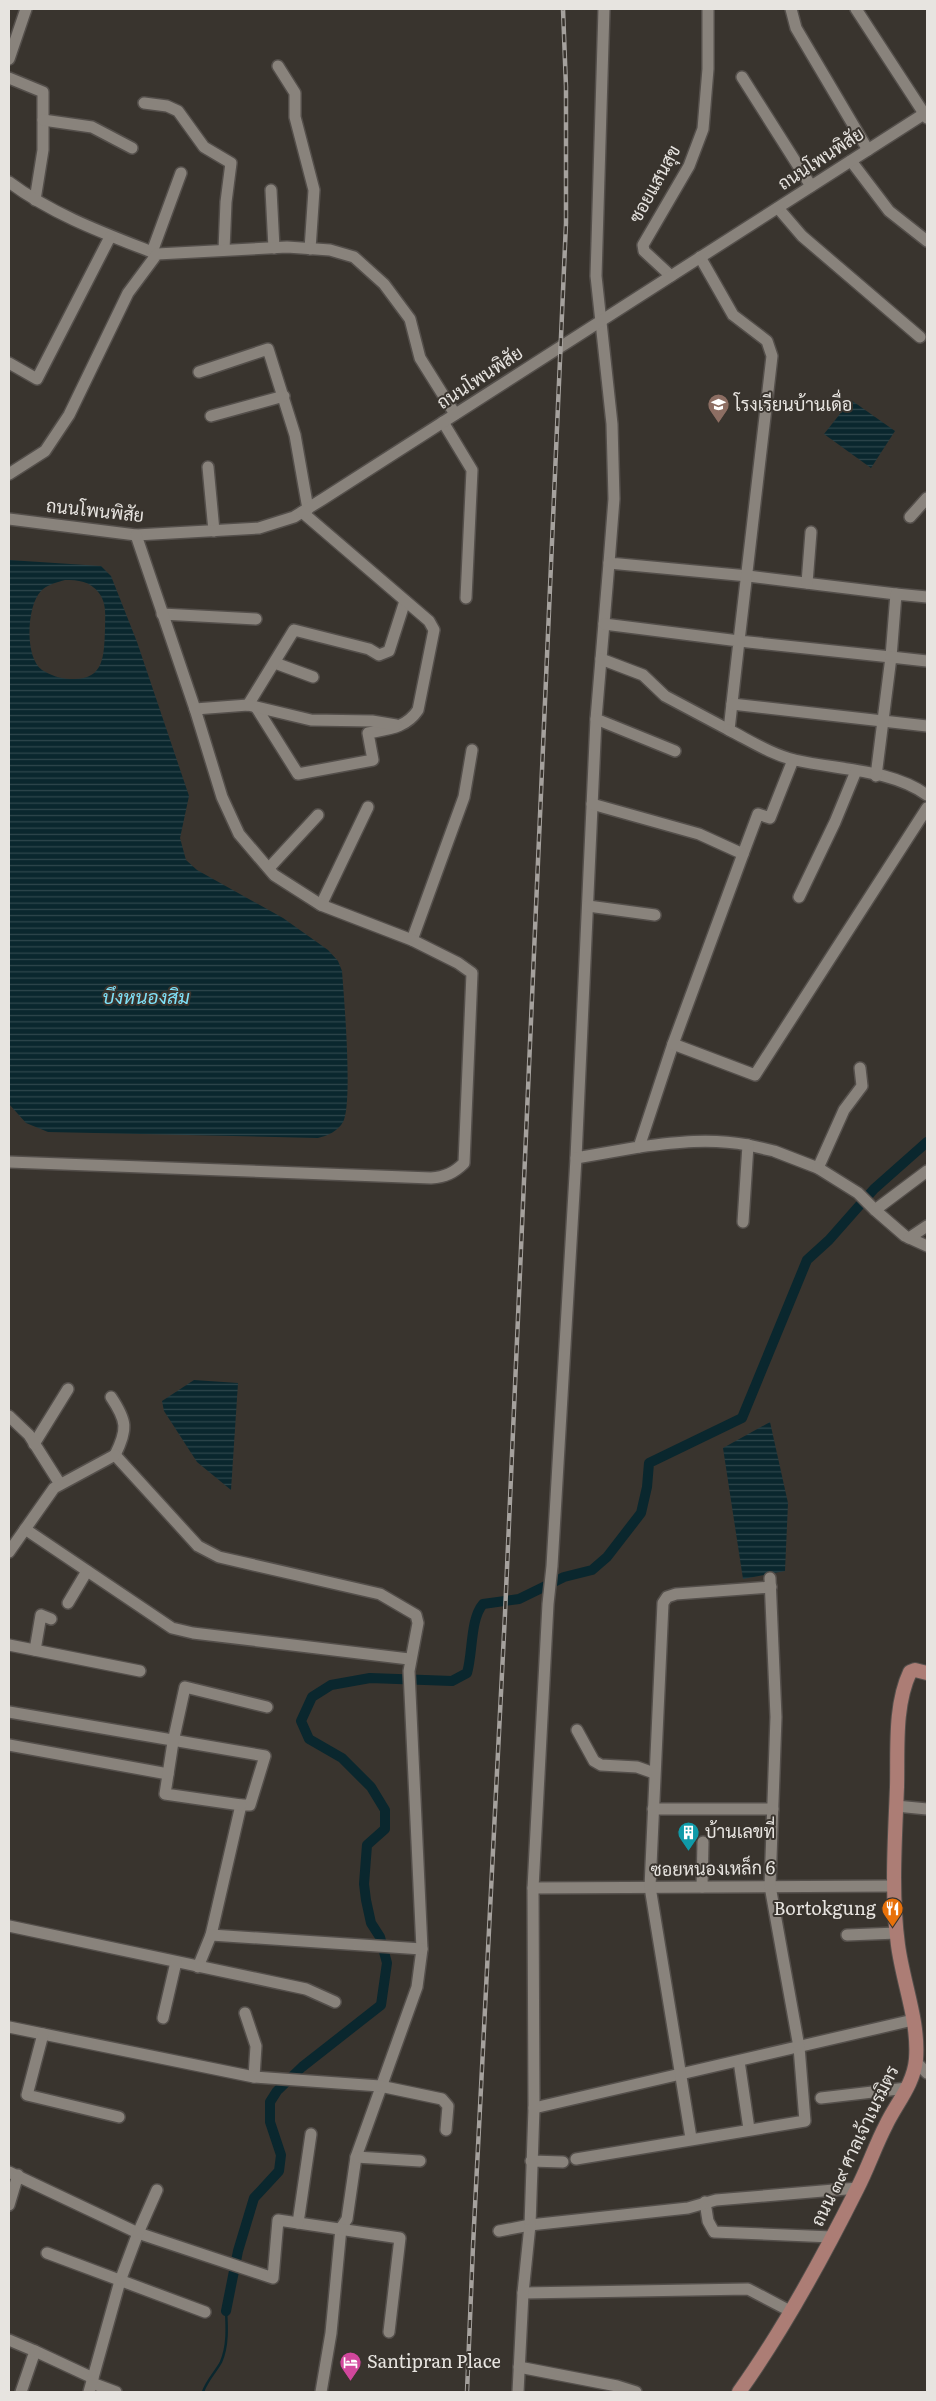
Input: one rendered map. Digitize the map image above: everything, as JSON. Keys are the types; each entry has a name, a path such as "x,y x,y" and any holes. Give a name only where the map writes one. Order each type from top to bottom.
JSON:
{"main road":[{"name":"ถนน ๓๙ ศาลเจ้าเนรมิตร","path":"738,2392 771,2346 832,2237 858,2188 886,2125 907,2088 916,2062 917,2043 897,1933 894,1886 896,1806 898,1737 904,1685 910,1672 915,1670 927,1674"}],"street":[{"path":"9,59 26,9"},
{"path":"518,2392 534,2108 533,1888 548,1604 552,1566 576,1158 596,719 614,499 612,424 596,276 604,9"},
{"name":"ซอยแสนสุข","path":"670,276 644,251 643,245 689,166 703,129 711,9"},
{"path":"791,9 796,28 868,150"},
{"path":"856,9 926,115"},
{"path":"278,66 295,93 295,117 314,190 310,249"},
{"path":"742,77 811,186"},
{"path":"9,78 43,92 43,150 35,200"},
{"path":"144,103 167,106 178,111 204,147 231,163 226,202 224,250"},
{"name":"ถนนโพนพิสัย","path":"9,519 136,535 259,528 281,523 305,510 811,186 926,115"},
{"path":"43,120 92,128 132,148"},
{"path":"851,161 889,211 927,241"},
{"path":"9,474 45,451 68,415 88,378 128,293 155,253 181,173"},
{"path":"9,182 35,200 110,237 155,253 274,248 330,250 354,257 384,284 410,319 420,358 455,414"},
{"path":"271,190 274,248"},
{"path":"778,208 802,236 920,337"},
{"path":"9,363 37,379 110,237"},
{"path":"700,257 733,315 767,341 772,356 748,576 728,730"},
{"path":"199,372 268,349 295,435 305,510 429,621 434,630 418,710 413,718 401,727 368,733 373,760 298,774 252,706"},
{"path":"211,416 284,396"},
{"path":"443,422 472,470 466,598"},
{"path":"208,467 214,531"},
{"path":"910,517 927,498"},
{"path":"807,583 811,532"},
{"path":"9,1162 431,1178 444,1177 457,1170 464,1163 472,973 458,963 412,940 321,905 274,875 240,834 222,797 195,709 136,535"},
{"path":"609,563 748,576 927,597"},
{"path":"876,776 891,657 896,594"},
{"path":"252,706 294,630 369,649 379,655 384,654 388,651 405,601"},
{"path":"162,614 256,619"},
{"path":"604,624 927,662"},
{"path":"601,659 643,675 665,696 728,730 793,760 856,771 912,784 927,795"},
{"path":"275,663 313,678"},
{"path":"732,704 927,726"},
{"path":"195,709 252,706 312,720 372,720 401,727"},
{"path":"596,719 674,750"},
{"path":"412,940 464,797 472,750"},
{"path":"639,1147 658,1082 758,814 770,818 793,760"},
{"path":"799,897 835,822 856,771"},
{"path":"592,804 699,834 743,854"},
{"path":"321,905 368,807"},
{"path":"673,1044 755,1075 927,808"},
{"path":"269,868 318,815"},
{"path":"588,906 655,915"},
{"path":"818,1168 844,1110 862,1086 860,1068"},
{"path":"576,1158 639,1147 706,1140 748,1145 774,1151 818,1168 862,1196 873,1209 909,1238 927,1246"},
{"path":"743,1222 748,1145"},
{"path":"873,1209 927,1171"},
{"path":"909,1238 927,1226"},
{"path":"34,1444 68,1389"},
{"path":"9,1552 54,1488 115,1455 124,1437 125,1426 122,1415 111,1398"},
{"path":"9,1416 28,1435 60,1484"},
{"path":"115,1455 198,1546 219,1557 380,1594 416,1615 418,1623 409,1665 422,1949 415,1995 380,2086 356,2157 348,2219 341,2228 331,2333 321,2392"},
{"path":"25,1529 172,1628 192,1633 409,1665"},
{"path":"68,1603 87,1571"},
{"path":"576,2159 691,2138 805,2121 799,2046 770,1886 776,1718 771,1583 676,1594 665,1599 662,1608 650,1887 691,2138"},
{"path":"35,1650 41,1615 51,1619"},
{"path":"9,1645 140,1671"},
{"path":"9,1712 173,1742 264,1756 250,1804 241,1805 165,1794 173,1742 185,1687 267,1707"},
{"path":"578,1730 594,1760 601,1765 632,1766 654,1773"},
{"path":"9,1745 168,1774"},
{"path":"198,1967 212,1935 241,1805"},
{"path":"896,1806 927,1810"},
{"path":"653,1809 773,1809"},
{"path":"702,1886 703,1842"},
{"name":"ซอยหนองเหล็ก 6","path":"533,1888 894,1886"},
{"path":"9,1926 198,1967 306,1988 335,2002"},
{"path":"847,1935 897,1933"},
{"path":"212,1935 422,1949"},
{"path":"163,2018 176,1962"},
{"path":"245,2013 256,2046 254,2077"},
{"path":"534,2108 913,2020"},
{"path":"9,2027 254,2077 380,2086 442,2099 448,2106 446,2130"},
{"path":"43,2034 27,2095 119,2117"},
{"path":"739,2061 749,2130"},
{"path":"916,2062 927,2073"},
{"path":"821,2098 907,2088"},
{"path":"298,2223 311,2134"},
{"path":"356,2157 420,2161"},
{"path":"531,2161 563,2162"},
{"path":"9,2205 13,2173 138,2233 227,2265 273,2278 278,2220 400,2238 389,2332"},
{"path":"499,2231 526,2226 688,2208 705,2202 858,2188"},
{"path":"92,2384 120,2281 157,2190"},
{"path":"705,2202 708,2221 714,2232 832,2237"},
{"path":"47,2253 205,2312"},
{"path":"523,2293 748,2289 790,2311"},
{"path":"9,2340 35,2351 92,2384 116,2392"},
{"path":"21,2392 35,2351"},
{"path":"519,2367 617,2386 636,2392"}],"water":[{"path":"851,400 895,431 871,468 824,434"},
{"name":"บึงหนองสิม","path":"9,560 101,566 111,576 137,642 189,796 180,838 186,860 197,870 283,918 328,950 338,961 342,971 346,1025 348,1073 346,1111 343,1122 338,1128 318,1138 48,1132 26,1123 9,1104","holes":["65,580 84,582 92,586 102,597 105,610 104,649 100,665 90,676 81,679 63,678 42,670 36,663 30,643 30,619 36,598 46,587"]},
{"path":"194,1380 238,1383 231,1490 197,1462 164,1411 162,1401"},
{"path":"770,1422 788,1503 785,1571 743,1579 723,1448"}],"waterway":[{"path":"226,2311 238,2251 254,2198 279,2171 281,2155 270,2122 270,2102 277,2091 302,2067 381,2005 387,1963 380,1937 371,1923 364,1884 367,1845 385,1829 385,1810 371,1787 342,1758 309,1739 301,1721 312,1697 331,1685 370,1678 452,1681 467,1673 476,1618 483,1604 519,1599 564,1577 592,1570 607,1557 641,1513 647,1487 649,1463 742,1418 807,1260 829,1240 874,1189 927,1142"},
{"path":"203,2392 221,2362 225,2350 226,2311"}],"railway":[{"path":"467,2392 505,1614 566,223 566,87 563,9"}],"place":[{"name":"โรงเรียนบ้านเดื่อ","path":"718,424"},
{"name":"บ้านเลขที่","path":"689,1851"},
{"name":"Bortokgung","path":"892,1928"},
{"name":"Santipran Place","path":"351,2381"}]}
